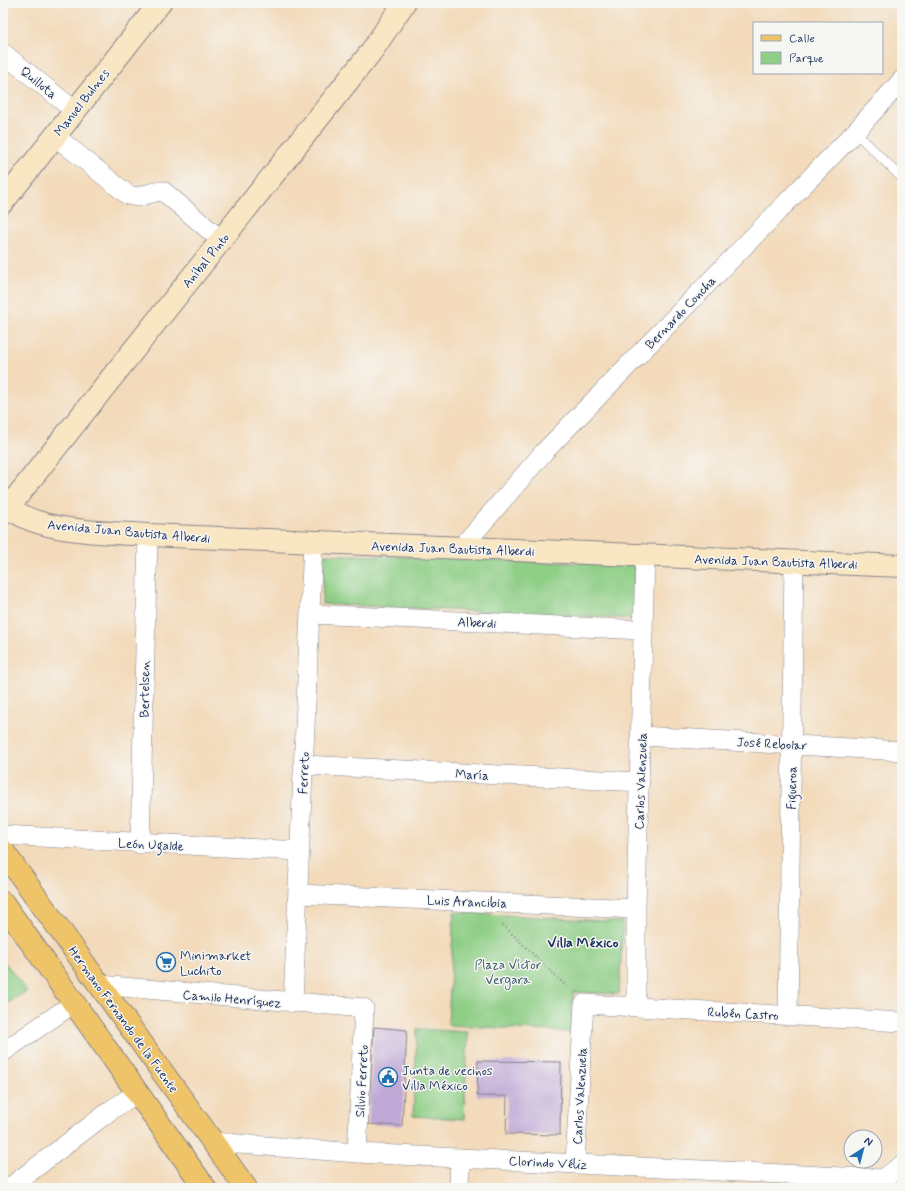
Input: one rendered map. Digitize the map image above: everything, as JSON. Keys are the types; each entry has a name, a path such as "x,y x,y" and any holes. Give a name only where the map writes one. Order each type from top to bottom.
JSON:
{"main road":[{"name":"Manuel Bulnes","path":"3,202 160,3"},
{"name":"Aníbal Pinto","path":"5,508 371,52 404,3"},
{"name":"Avenida Juan Bautista Alberdi","path":"5,508 31,521 54,527 148,535 902,566"},
{"name":"Hermano Fernando de la Fuente","path":"3,851 246,1188"},
{"path":"3,903 203,1187"}],"street":[{"name":"Quillota","path":"3,53 75,111"},
{"name":"Bernardo Concha","path":"461,548 544,452 855,132 902,80"},
{"path":"55,136 128,195 138,197 159,191 163,192 221,240"},
{"name":"Bertelsen","path":"140,844 148,535"},
{"name":"Ferreto","path":"293,1003 313,542"},
{"name":"Carlos Valenzuela","path":"636,1007 636,909 645,555"},
{"name":"Figueroa","path":"788,1016 794,561"},
{"name":"Alberdi","path":"310,614 643,630"},
{"name":"José Rebolar","path":"641,736 902,751"},
{"name":"María","path":"304,765 640,782"},
{"name":"León Ugalde","path":"3,835 140,844 300,851"},
{"name":"Luis Arancibia","path":"298,894 636,909"},
{"name":"Camilo Henríquez","path":"100,985 364,1008"},
{"path":"3,1052 74,1003"},
{"name":"Carlos Valenzuela","path":"575,1164 584,1004"},
{"name":"Rubén Castro","path":"584,1004 902,1022"},
{"name":"Silvio Ferreto","path":"357,1153 364,1008"},
{"path":"8,1188 110,1110 137,1093"},
{"name":"Clorindo Véliz","path":"212,1142 357,1153 575,1164 877,1183"},
{"path":"459,1188 460,1158"},
{"path":"877,1183 902,1165"}],"lane":[{"path":"855,132 902,178"}],"path":[{"path":"479,902 584,1004"}],"green space":[{"path":"324,554 634,565 637,619 322,604"},
{"name":"Plaza Víctor Vergara","path":"454,912 623,922 619,994 573,992 571,1032 448,1025"},
{"path":"3,960 27,991 3,1006"},
{"path":"417,1029 468,1032 464,1119 413,1116"}],"building":[{"name":"Junta de vecinos Villa México","path":"374,1027 407,1030 402,1126 368,1124"},
{"path":"478,1061 561,1062 560,1135 506,1134 507,1096 477,1096"}],"place":[{"name":"Minimarket Luchito","path":"166,962"},
{"name":"Junta de vecinos Villa México","path":"388,1077"}],"district":[{"name":"Villa México","path":"583,942"}]}
